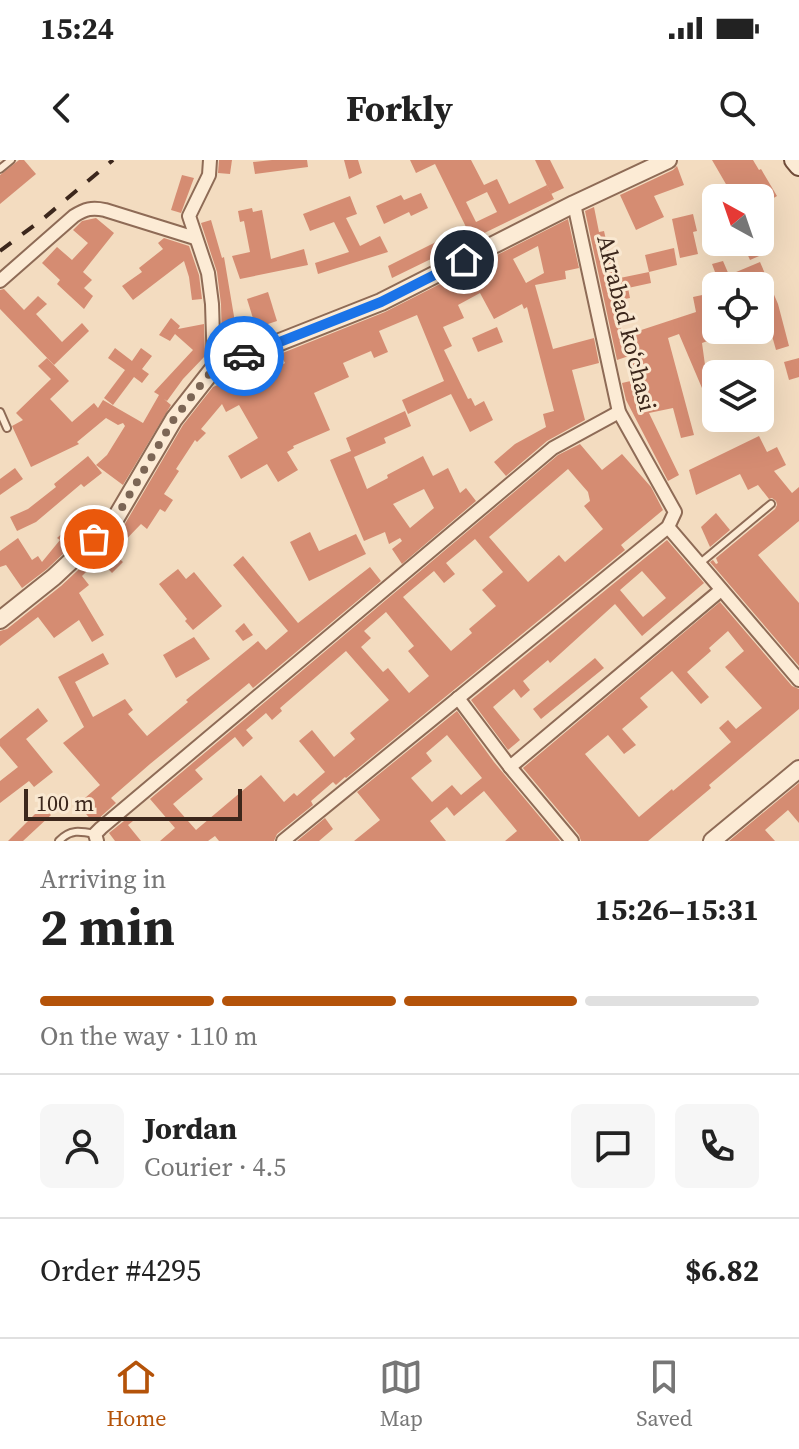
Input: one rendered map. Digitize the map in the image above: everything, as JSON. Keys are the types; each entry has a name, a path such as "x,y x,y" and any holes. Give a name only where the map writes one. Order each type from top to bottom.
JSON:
{"main road":[{"path":"794,160 799,166"}],"street":[{"path":"210,160 209,175 189,216 208,273 214,368"},
{"path":"0,620 54,577 114,521 174,419 214,368 381,302 668,160"},
{"name":"Akrabad koʻchasi","path":"574,204 619,412 675,512 668,527"},
{"path":"0,281 83,210 105,210 195,238"},
{"path":"96,838 125,807 553,448 619,412"},
{"path":"283,841 668,527 799,680"},
{"path":"510,767 721,590"},
{"path":"458,698 572,841"},
{"path":"712,841 799,769"}],"lane":[{"path":"0,169 11,160"},
{"path":"0,412 7,428"},
{"path":"699,564 771,504"},
{"path":"59,841 75,830 96,838"}],"building":[{"path":"19,160 24,160 36,174 0,204 0,175"},
{"path":"219,160 232,160 230,174 218,173"},
{"path":"307,160 308,167 255,174 253,162"},
{"path":"344,160 358,160 362,173 349,179"},
{"path":"410,160 471,160 484,185 497,179 509,204 547,185 554,199 392,278 388,266 466,227 435,164 416,173","holes":["487,192 497,212 476,222 466,202"]},
{"path":"535,160 550,160 564,188 551,194"},
{"path":"712,160 753,160 770,184 726,184"},
{"path":"677,166 684,185 654,196 664,217 636,230 620,195"},
{"path":"182,175 194,178 181,213 171,210"},
{"path":"421,193 428,208 411,216 409,212 384,224 376,206 401,195 404,200"},
{"path":"350,196 357,214 346,218 360,246 380,236 388,252 318,274 315,263 349,252 334,222 310,231 303,214"},
{"path":"594,207 599,232 604,231 615,279 649,272 651,283 628,288 630,298 615,301 623,336 696,312 693,297 702,295 702,388 679,334 668,338 694,435 681,438 673,408 649,413 679,475 668,481 626,400 622,383 639,379 629,356 617,360 585,211"},
{"path":"252,208 253,212 262,210 271,259 304,249 308,265 240,279 232,256 250,252 244,221 240,222 238,211"},
{"path":"693,214 698,254 680,258 672,219"},
{"path":"96,218 114,233 83,272 92,280 84,288 93,296 84,309 57,284 60,280 42,263 57,247 72,260 88,243 73,230 82,221"},
{"path":"568,219 579,268 565,271 566,279 535,285 553,349 594,338 599,363 572,370 585,420 547,441 506,476 494,462 515,444 546,427 543,414 554,411 527,307 524,309 522,304 494,319 480,293 458,305 464,318 443,327 452,346 444,350 468,399 471,398 475,406 484,401 493,420 470,432 451,394 408,414 402,400 444,381 417,315 379,331 388,352 374,358 371,351 343,363 349,377 314,393 330,430 293,446 287,452 298,470 278,482 267,464 241,479 228,456 258,438 239,405 226,412 222,404 201,429 206,433 197,442 195,440 176,469 179,471 164,494 173,500 165,512 160,509 147,529 141,524 113,553 123,562 112,573 99,559 82,576 89,585 79,593 104,635 92,642 79,620 54,638 38,617 0,646 0,631 7,629 61,586 122,529 183,425 213,387 226,381 232,394 285,363 280,354 385,312","holes":["538,246 544,273 526,283 513,259"]},
{"path":"211,220 224,257 238,340 222,346 217,272 201,223"},
{"path":"164,238 189,246 199,275 202,299 192,300 184,261 133,300 122,286 142,272 139,268 163,249 158,243"},
{"path":"674,248 677,265 649,272 645,255"},
{"path":"723,261 728,272 715,272 712,264"},
{"path":"760,262 764,272 736,272"},
{"path":"4,289 24,310 38,296 47,304 36,314 62,342 82,323 89,331 54,365 0,309 0,290"},
{"path":"268,292 277,321 256,328 247,299"},
{"path":"774,295 789,346 776,350 774,343"},
{"path":"171,318 180,326 178,329 204,324 205,356 167,401 164,399 171,405 123,485 96,465 107,455 125,426 106,418 77,442 79,444 31,467 12,426 23,420 16,413 51,379 38,366 47,358 69,381 50,399 72,422 94,403 98,408 103,400 143,423 159,395 154,392 193,350 175,334 170,341 159,335"},
{"path":"497,327 503,342 478,352 472,338"},
{"path":"115,348 132,361 141,348 152,356 142,369 149,374 142,383 134,377 113,405 104,398 125,370 108,358"},
{"path":"799,358 799,377 789,380 784,362"},
{"path":"405,411 411,426 384,438 386,443 354,457 367,489 423,456 433,476 448,468 460,493 466,488 476,501 402,564 392,549 402,541 400,538 389,544 385,532 364,541 330,460 351,451 346,438","holes":["424,489 434,508 410,528 393,504"]},
{"path":"759,436 767,452 777,447 786,465 774,471 792,493 799,487 799,521 758,555 799,603 799,666 710,562 718,563 716,558 775,509 776,501 769,499 758,485 748,490 740,474 696,495 689,470"},
{"path":"580,444 602,470 622,454 651,487 663,510 621,545 625,550 346,778 336,785 333,782 311,801 313,805 277,834 274,841 219,841 215,836 208,841 160,841 175,828 150,799 558,455","holes":["568,469 588,492 590,501 584,506 603,529 565,562 559,555 528,582 489,537","475,539 503,572 482,590 496,606 469,629 472,633 451,651 403,597 434,571 444,583 455,574 446,563","386,612 414,646 408,651 429,676 409,693 388,668 383,672 361,647 371,638 364,631","346,651 389,700 350,733 355,739 334,757 312,730 299,741 325,772 297,796 294,793 284,802 261,775 196,830 173,804 203,779 195,770 235,737 243,747 253,738 246,730 266,713 272,720 282,711 280,708"]},
{"path":"88,456 102,473 84,487 81,484 36,522 17,531 10,517 28,509"},
{"path":"15,468 23,479 0,495 0,479"},
{"path":"716,513 730,530 710,547 701,527"},
{"path":"74,523 84,534 22,588 6,565 0,567 0,551 18,538 32,560 38,556 42,562 60,540 57,538"},
{"path":"310,532 319,551 356,534 366,554 309,581 290,542"},
{"path":"667,540 704,583 642,636 615,604 550,663 548,660 523,681 530,690 521,698 514,689 493,707 520,740 508,750 471,700","holes":["642,571 666,598 643,617 620,590"]},
{"path":"243,556 298,623 370,567 381,581 253,688 249,683 150,764 111,798 116,803 97,820 95,817 91,820 78,804 100,785 63,743 84,727 58,677 103,653 109,664 75,682 93,717 125,699 133,710 128,714 147,736 258,641 266,650 288,631 233,565"},
{"path":"178,569 186,579 194,572 222,606 193,630 159,584"},
{"path":"720,602 792,686 799,689 799,709 648,841 581,841 523,768","holes":["728,631 744,651 725,667 762,708 736,729 728,720 719,728 731,742 639,817 585,754 608,735 624,754 636,745 622,729 648,707 640,698 672,671 701,704 709,697 687,672"]},
{"path":"244,623 253,635 243,641 235,631"},
{"path":"194,637 210,659 176,678 163,655"},
{"path":"595,658 604,668 541,719 533,709"},
{"path":"38,708 48,721 26,739 53,772 34,787 29,781 0,803 0,781 18,767 0,746 0,739"},
{"path":"457,711 494,762 560,841 505,841 517,831 484,791 454,816 447,807 430,821 446,841 354,841 380,820 357,792","holes":["447,735 482,778 461,795 452,785 432,802 411,778 432,761 426,753"]},
{"path":"799,783 799,823 788,810 765,830 775,841 729,841"},
{"path":"42,807 51,815 23,841 8,841"},
{"path":"129,817 133,821 128,825 141,841 115,841 109,833"},
{"path":"325,818 333,829 319,841 297,841"}],"railway":[{"path":"0,251 113,160"}],"way so far":[{"path":"94,539 114,521 174,419 214,368 244,356"}],"route":[{"path":"244,356 381,302 464,260"}]}
